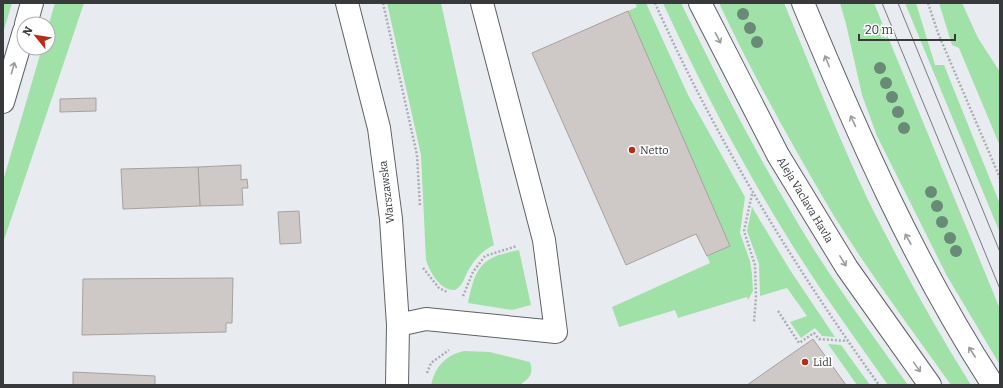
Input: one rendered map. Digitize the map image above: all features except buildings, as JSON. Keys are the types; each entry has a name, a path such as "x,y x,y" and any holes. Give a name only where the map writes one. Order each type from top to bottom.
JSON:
{"main road":[{"path":"28,16 32,3"},
{"name":"Warszawska","path":"347,3 379,128 391,219 398,325 397,385"},
{"path":"398,325 426,319 556,332 544,240 482,3"},
{"name":"Aleja Vaclava Havla","path":"700,3 778,155 847,268 930,385"},
{"path":"803,3 842,97 905,232 961,335 993,385"},
{"path":"3,102 17,56"}],"path":[{"path":"655,3 677,52 752,193 847,341 879,385"},
{"path":"928,3 938,33 1000,178"},
{"path":"752,193 744,231 755,265 756,298 754,322"},
{"path":"425,376 431,363 447,351 459,348 462,299 473,272 485,256 515,246 544,240"},
{"path":"778,311 800,343 814,333 819,339 847,341"}],"green space":[{"path":"3,3 12,3 3,33"},
{"path":"55,3 84,3 3,243 3,181 40,56 56,56 56,16 51,16"},
{"path":"387,3 441,3 494,245 486,249 477,258 469,269 462,283 455,290 445,287 436,280 426,260 421,155"},
{"path":"635,3 646,3 688,95 745,197 740,233 750,261 753,291 748,300 747,297 678,318 675,310 619,327 612,307 710,263 707,256 730,246 628,11 637,7"},
{"path":"663,3 681,3 742,123 808,240 832,277 908,385 888,385 795,250 735,147 705,90"},
{"path":"719,3 784,3 837,130 870,204 918,296 971,385 951,385 848,238 774,111"},
{"path":"840,3 874,3 1000,309 1000,365 947,276 877,136 862,95"},
{"path":"905,3 916,3 935,65 944,65 1000,204 1000,233"},
{"path":"939,3 962,3 978,38 1000,72 1000,146 959,48 952,45"},
{"path":"752,207 790,270 835,337 822,336 815,328 801,338 790,322 807,316 787,288 760,296 759,264 747,231"},
{"path":"519,250 531,305 512,310 468,303 474,280 482,265 496,256"},
{"path":"828,344 841,345 870,385 857,385"},
{"path":"464,351 490,352 530,362 530,376 520,385 431,385 435,372 442,362 452,355"}],"tram line":[{"path":"882,3 1000,289"},
{"path":"898,3 1000,252"}],"place":[{"name":"Netto","path":"632,150"},
{"name":"Lidl","path":"805,362"}]}
